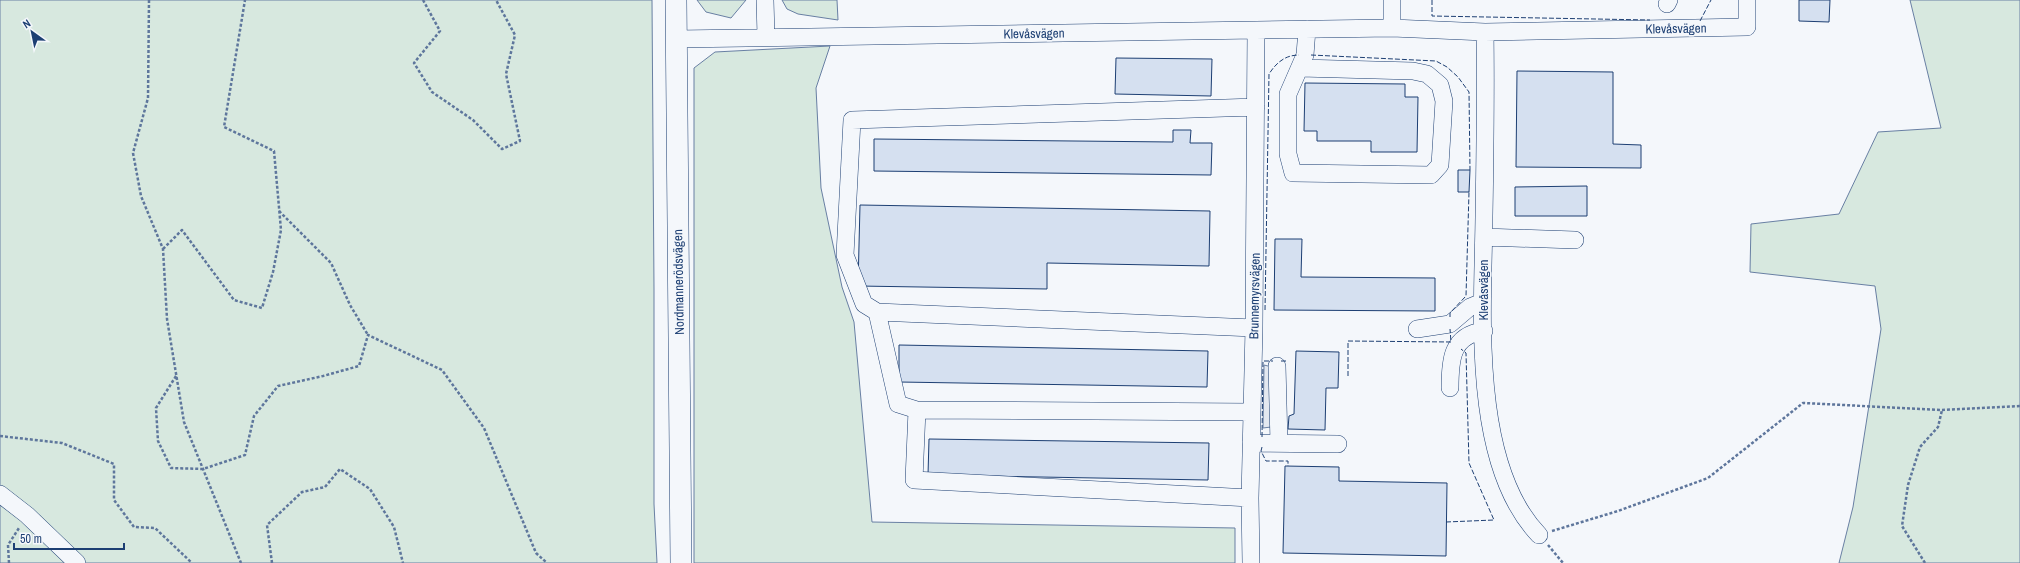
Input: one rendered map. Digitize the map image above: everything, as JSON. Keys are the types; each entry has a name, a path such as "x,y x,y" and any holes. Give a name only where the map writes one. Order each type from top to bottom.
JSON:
{"main road":[{"name":"Nordmannerödsvägen","path":"676,0 681,563"}],"street":[{"path":"765,0 766,36"},
{"path":"1392,0 1392,28"},
{"name":"Klevåsvägen","path":"676,39 766,36 1392,28 1485,32 1747,26 1747,0"},
{"path":"1300,68 1413,72 1427,74 1440,85 1444,101 1440,165 1431,175 1293,174 1288,154 1288,94 1305,55 1307,29"},
{"name":"Brunnemyrsvägen","path":"1251,563 1250,498 1254,328 1256,30"},
{"name":"Klevåsvägen","path":"1485,32 1484,237 1482,302 1486,386 1491,428 1499,459 1516,505 1526,522 1539,535"},
{"path":"1254,328 878,312 864,304 846,255 852,120 1256,107"},
{"path":"1484,237 1575,240"},
{"path":"1417,329 1450,324 1470,307 1482,302"},
{"path":"878,312 898,404 917,410 1252,412"},
{"path":"1450,388 1450,363 1452,353 1457,346 1473,332 1484,331"},
{"path":"1277,366 1279,443"},
{"path":"917,410 914,480 1250,498"},
{"path":"1251,443 1338,444"},
{"path":"0,494 27,515 77,563"}],"path":[{"path":"149,0 148,98 133,153 142,196 163,249 167,319 184,422 241,563"},
{"path":"163,249 182,230 234,300 262,308 273,272 281,230 274,151 224,127 245,0"},
{"path":"423,0 440,31 414,63 432,92 473,120 502,149 520,141 506,74 515,36 496,0"},
{"path":"279,211 331,263 350,305 368,335 442,370 484,428 536,553 547,563"},
{"path":"176,376 156,408 158,441 171,468 202,469 245,455 254,416 278,386 359,366 368,335"},
{"path":"1563,563 1539,535 1618,511 1708,478 1803,404 1942,410 2020,406"},
{"path":"1925,563 1902,526 1908,485 1920,448 1938,427 1942,410"},
{"path":"0,436 62,443 114,464 114,500 134,527 155,528 192,563"},
{"path":"272,563 267,525 302,492 325,487 340,469 370,489 394,526 403,563"},
{"path":"9,563 8,545 27,515"}],"shaded area":[{"path":"0,0 652,0 654,504 657,563 0,563"},
{"path":"697,0 746,0 731,18 706,12"},
{"path":"782,0 837,0 838,20 798,14 787,9"},
{"path":"1910,0 2020,0 2020,563 1839,563 1853,507 1881,329 1875,286 1750,272 1751,224 1839,214 1878,132 1941,128"},
{"path":"830,46 816,88 821,188 842,287 854,322 872,522 1235,528 1235,563 694,563 694,68 715,52"},
{"path":"1264,365 1272,367 1271,427 1263,428"}],"building":[{"path":"1799,0 1830,0 1829,22 1799,21"},
{"path":"1116,58 1212,59 1211,96 1115,94"},
{"path":"1517,71 1613,72 1613,144 1641,145 1641,168 1516,167"},
{"path":"1305,83 1405,84 1405,97 1418,97 1417,152 1371,152 1371,141 1317,141 1317,131 1304,131"},
{"path":"1173,130 1191,130 1190,143 1212,143 1211,175 874,171 874,139 1173,142"},
{"path":"1458,170 1470,170 1469,192 1458,192"},
{"path":"1587,186 1587,216 1515,216 1515,187"},
{"path":"860,205 1210,211 1209,266 1047,263 1047,289 858,286"},
{"path":"1275,239 1302,239 1301,277 1435,278 1435,311 1274,310"},
{"path":"899,345 1208,351 1207,387 899,382"},
{"path":"1296,351 1339,352 1338,388 1326,388 1325,430 1288,429 1289,416 1294,414"},
{"path":"929,439 1209,443 1208,480 928,475"},
{"path":"1285,466 1339,467 1339,481 1447,483 1446,556 1283,553"}],"fence":[{"path":"1432,0 1432,16 1650,20"},
{"path":"1700,21 1711,0"},
{"path":"1265,310 1269,74 1281,60 1289,56 1299,55"},
{"path":"1311,55 1436,61 1447,67 1458,77 1469,92 1470,170"},
{"path":"1450,317 1450,313 1466,296 1469,192"},
{"path":"1348,376 1348,341 1451,342 1450,329"},
{"path":"1446,522 1494,520 1469,463 1466,353 1461,349"},
{"path":"1262,437 1263,361 1273,361"},
{"path":"1281,361 1287,361"},
{"path":"1262,447 1261,451 1266,461 1288,461 1288,466"}]}
